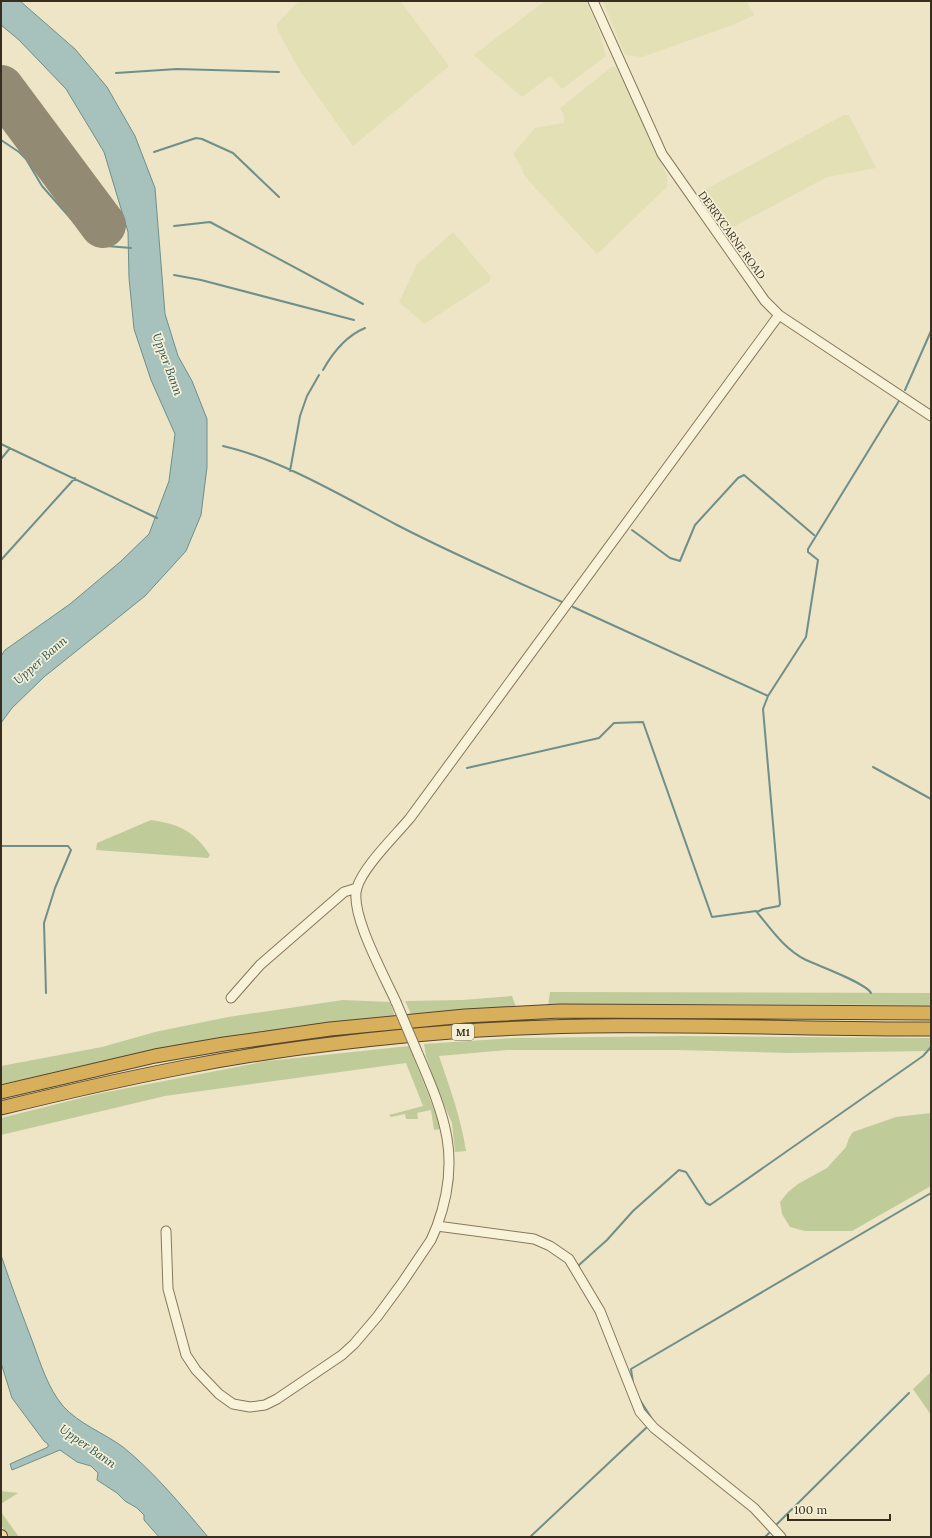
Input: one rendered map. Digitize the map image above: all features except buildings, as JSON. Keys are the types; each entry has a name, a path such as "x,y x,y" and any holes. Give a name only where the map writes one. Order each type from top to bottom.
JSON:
{"highway":[{"name":"M1","path":"1,1092 155,1056 224,1044 330,1028 465,1016 560,1011 931,1013"},
{"name":"M1","path":"1,1108 126,1079 230,1059 331,1044 452,1032 585,1027 931,1029"}],"street":[{"name":"DERRYCARNE ROAD","path":"593,1 662,154 765,302 779,315 931,416"},
{"path":"166,1231 168,1289 186,1355 191,1364 218,1394 233,1404 250,1407 265,1405 342,1355 354,1344 377,1317 402,1283 430,1240 445,1205 449,1182 449,1142 440,1107 396,1002 361,924 355,902 357,888 365,872 410,818 779,315"},
{"path":"231,998 260,965 344,892 357,888"},
{"path":"437,1226 534,1240 550,1246 569,1259 600,1311 640,1412 654,1428 754,1508 781,1537"}],"shaded area":[{"path":"299,1 400,1 449,66 353,146 300,71 277,29 277,24"},
{"path":"545,1 586,1 599,31 606,56 562,89 550,76 522,97 474,55"},
{"path":"603,1 747,1 754,15 735,24 642,57 625,55"},
{"path":"613,66 617,68 667,176 667,187 597,254 536,189 523,173 523,170 513,154 535,128 564,123 564,115 560,108"},
{"path":"844,115 849,115 876,168 827,177 722,233 697,194"},
{"path":"453,232 491,277 489,282 424,324 399,302 417,264"}],"green space":[{"path":"151,820 170,824 192,834 210,855 208,858 96,850 97,843"},
{"path":"550,992 931,993 931,1005 733,1004 548,1006"},
{"path":"512,996 516,1007 411,1014 405,1001 462,1000"},
{"path":"343,1000 390,1002 395,1017 290,1028 191,1045 1,1084 1,1066 102,1047 155,1032 228,1017"},
{"path":"684,1036 931,1038 931,1051 789,1053 677,1050 507,1050 439,1056 458,1115 466,1151 455,1152 452,1123 438,1091 426,1056 424,1044 514,1038"},
{"path":"409,1046 442,1129 434,1130 431,1110 417,1113 418,1119 406,1119 405,1114 391,1117 389,1115 423,1106 406,1063 165,1096 1,1135 1,1118 97,1094 267,1061"},
{"path":"931,1113 931,1186 852,1231 805,1231 790,1227 782,1214 780,1202 788,1192 798,1184 827,1168 846,1147 853,1132 896,1117"},
{"path":"931,1372 931,1415 913,1389"},
{"path":"1,1491 18,1493 1,1504"},
{"path":"1,1512 19,1537 8,1537 1,1525"}],"water":[{"name":"Upper Bann","path":"1,1 20,1 75,49 107,87 135,136 155,188 165,314 178,356 192,381 207,419 207,467 201,515 186,551 145,596 44,677 12,708 1,723 1,656 5,650 70,604 120,562 149,534 169,481 175,434 151,380 134,329 129,278 128,232 104,152 66,89 19,40 1,25"},
{"name":"Upper Bann","path":"1,1255 42,1368 53,1392 63,1406 76,1418 116,1442 135,1457 168,1490 208,1537 159,1537 144,1520 144,1515 137,1508 97,1480 98,1473 91,1466 77,1462 60,1450 12,1470 10,1464 48,1447 48,1444 44,1441 12,1398 1,1363"}],"waterway":[{"path":"116,73 177,69 279,72"},
{"path":"154,152 196,138 202,139 233,153 279,197"},
{"path":"1,140 19,152 26,159 42,186 88,238 107,246 131,248"},
{"path":"174,226 210,222 363,304"},
{"path":"174,275 201,280 354,320"},
{"path":"323,370 341,345 352,335 365,328"},
{"path":"905,390 931,331"},
{"path":"290,471 300,416 307,396 319,375"},
{"path":"757,912 763,909 779,906 780,904 763,709 768,696 806,637 818,560 808,552 808,549 899,401"},
{"path":"1,444 157,518"},
{"path":"223,446 245,452 289,469 397,525 479,565 562,602"},
{"path":"1,459 10,448"},
{"path":"632,530 670,558 680,561 695,525 738,478 744,475 814,535"},
{"path":"1,560 75,478"},
{"path":"573,607 768,696"},
{"path":"467,768 599,738 614,723 643,722 712,917 756,911 778,938 798,955 861,984 871,993"},
{"path":"873,767 931,799"},
{"path":"1,846 68,846 71,850 55,888 44,923 46,993"},
{"path":"579,1268 579,1265 607,1240 633,1211 679,1170 686,1172 706,1203 710,1205 923,1056 931,1047"},
{"path":"633,1383 631,1369 931,1193"},
{"path":"776,1525 909,1393"},
{"path":"640,1400 654,1422"},
{"path":"530,1537 646,1428"},
{"path":"765,1537 769,1533"}],"runway":[{"path":"1,88 103,225"}]}
